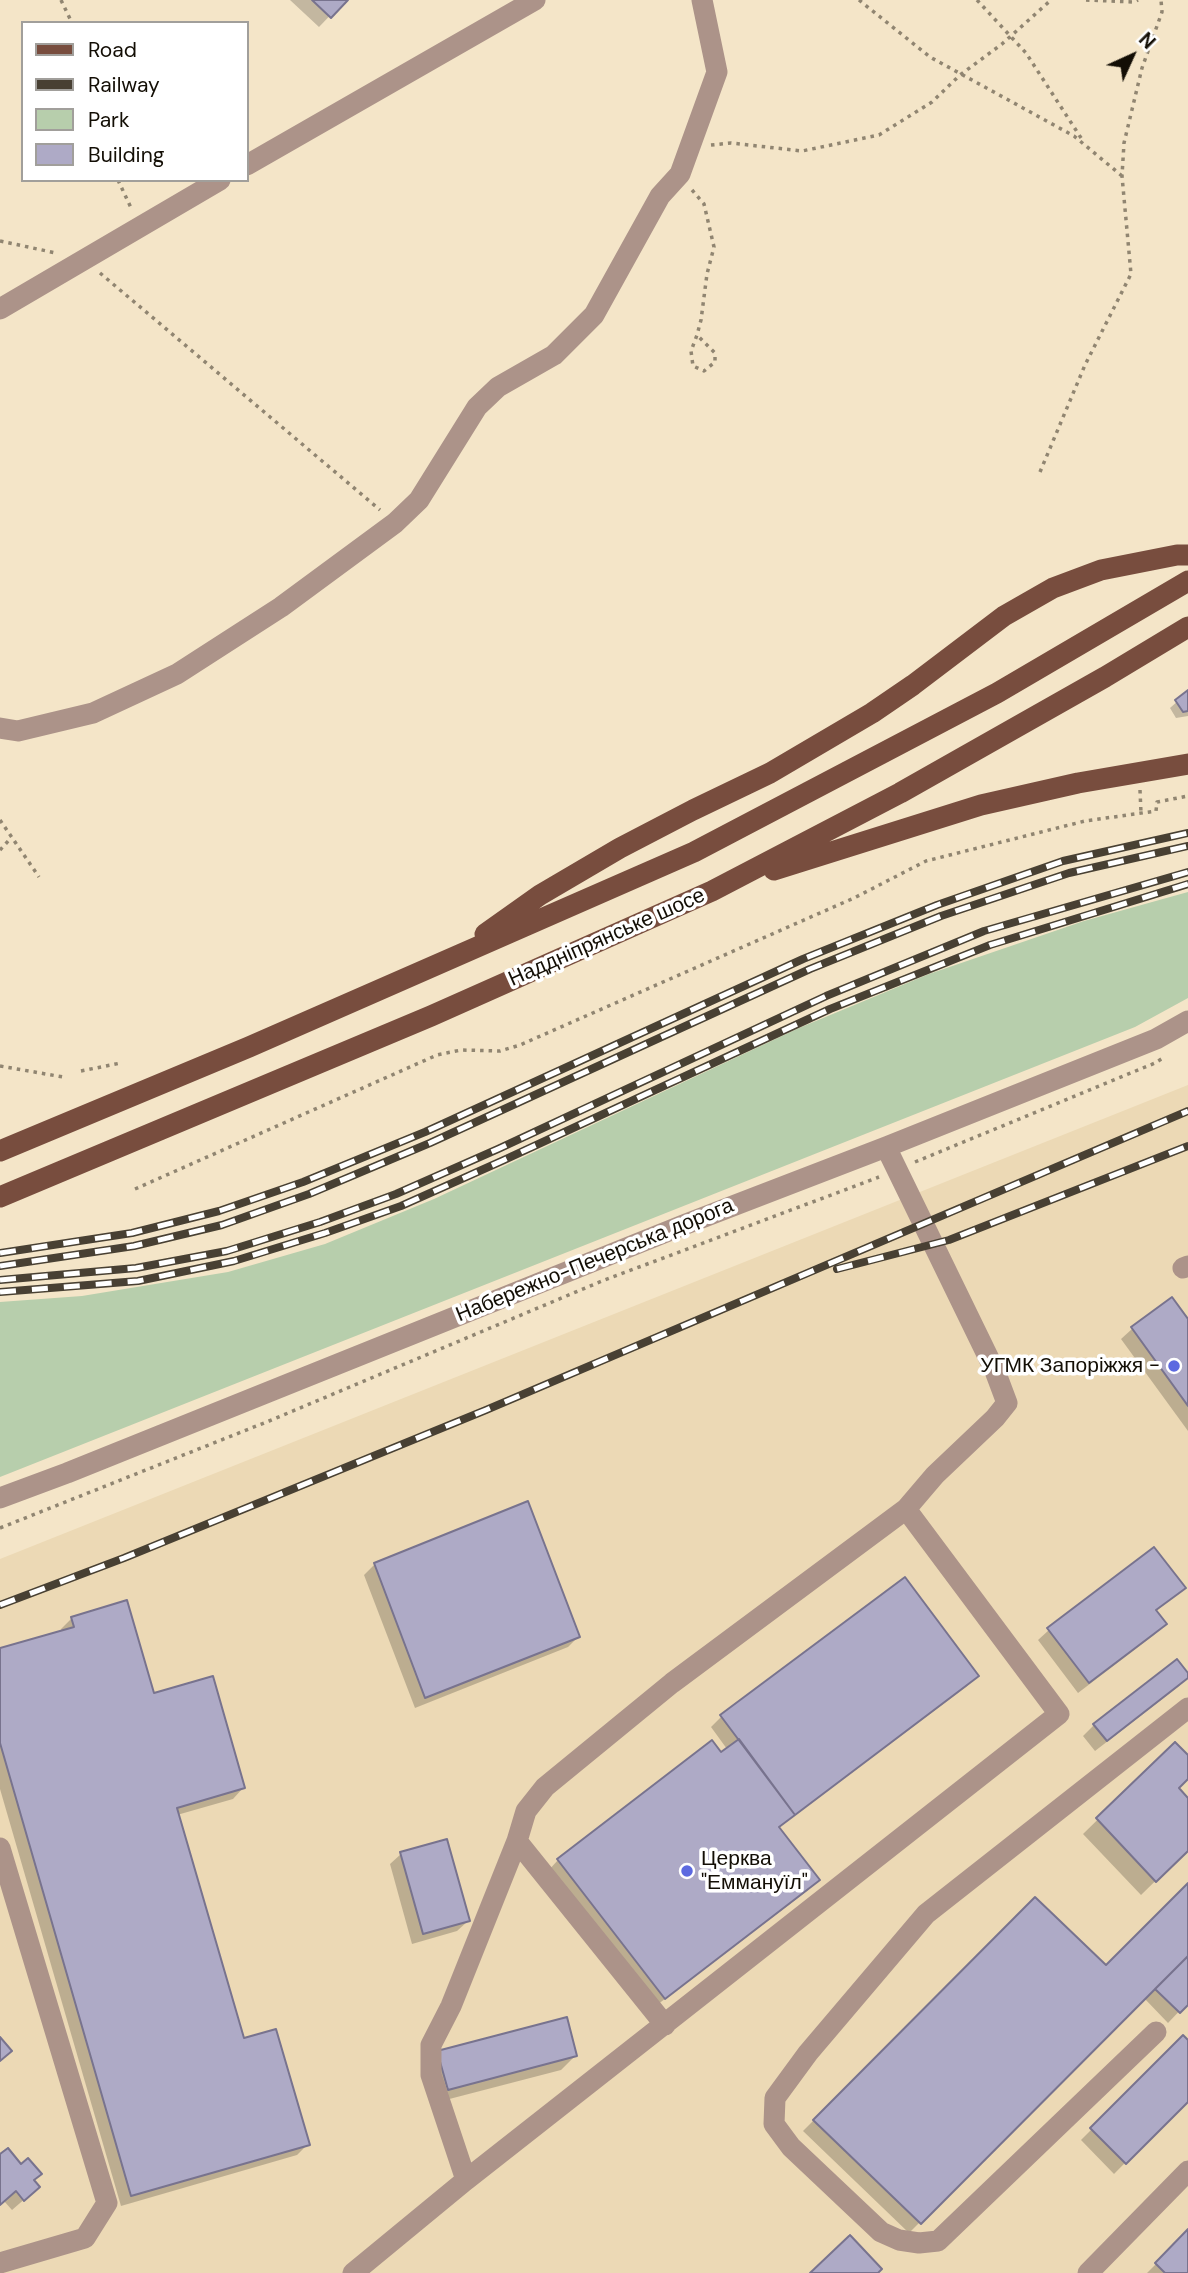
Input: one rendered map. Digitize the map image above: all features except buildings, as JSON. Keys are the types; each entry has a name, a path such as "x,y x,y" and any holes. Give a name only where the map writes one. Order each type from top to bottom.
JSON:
{"main road":[{"path":"446,961 540,895 693,810 770,773 872,713 1004,617 1053,588 1101,570 1188,555"},
{"name":"Наддніпрянське шосе","path":"0,1152 694,852 997,693 1188,581"},
{"name":"Наддніпрянське шосе","path":"0,1197 431,1016 712,891 912,787 1094,684 1188,627"},
{"path":"712,891 981,804 1078,783 1188,764"}],"street":[{"path":"248,164 535,0"},
{"path":"0,728 18,731 93,713 177,674 281,607 395,523 419,500 477,407 498,387 554,355 594,315 660,196 680,174 717,72 702,0"},
{"path":"0,309 217,182"},
{"name":"Набережно-Печерська дорога","path":"0,1498 1156,1039 1188,1021"},
{"path":"466,2180 431,2075 431,2045 452,2006 517,1841 526,1811 545,1787 671,1683 906,1509 935,1475 995,1418 1007,1403 995,1371 886,1147"},
{"path":"353,2273 466,2180 1059,1714 906,1509"},
{"path":"1156,2032 938,2241 919,2243 899,2240 881,2232 791,2147 774,2124 775,2098 808,2053 926,1914 1188,1708"},
{"path":"517,1841 665,2025"},
{"path":"0,1847 107,2203 85,2238 0,2263"},
{"path":"1088,2273 1188,2171"}],"path":[{"path":"61,0 71,21"},
{"path":"859,0 930,57 1074,136 1122,176"},
{"path":"977,0 1026,53 1086,146"},
{"path":"691,147 731,143 802,151 879,135 932,102 960,75 1051,0"},
{"path":"1086,0 1138,0"},
{"path":"1040,472 1085,365 1131,274 1122,176 1124,143 1132,101 1162,12 1161,0"},
{"path":"680,174 704,204 714,247 707,274 701,320 696,335 691,351 693,366 704,371 715,362 715,353 696,335"},
{"path":"119,182 138,227"},
{"path":"0,241 83,259 395,523"},
{"path":"135,1189 437,1055 461,1050 500,1051 520,1045 854,898 926,861 1085,821 1156,811 1157,802 1188,796"},
{"path":"0,820 39,877"},
{"path":"0,850 10,838"},
{"path":"0,1528 269,1421 602,1281 896,1170 1155,1063 1166,1056"},
{"path":"82,1071 121,1062"},
{"path":"0,1066 63,1077"}],"shaded area":[{"path":"1188,1085 1188,2273 0,2273 0,1559"}],"green space":[{"path":"1188,892 1188,998 1135,1027 0,1477 0,1302 82,1296 228,1272 325,1244 434,1199 799,1028 929,974 1084,921"}],"railway":[{"path":"0,1253 132,1233 219,1211 303,1182 425,1132 803,959 937,905 1063,861 1188,833"},
{"path":"0,1266 134,1246 222,1225 309,1194 430,1143 810,969 941,916 1069,873 1188,846"},
{"path":"0,1280 136,1268 227,1251 320,1222 396,1194 826,996 984,931 1188,872"},
{"path":"0,1292 138,1281 234,1261 325,1233 401,1206 830,1009 990,945 1188,884"},
{"path":"0,1605 124,1558 486,1410 1188,1111"},
{"path":"837,1269 949,1240 1188,1146"}],"place":[{"name":"УГМК Запоріжжя -","path":"1174,1366"},
{"name":"Церква \"Еммануїл\"","path":"687,1871"}]}
